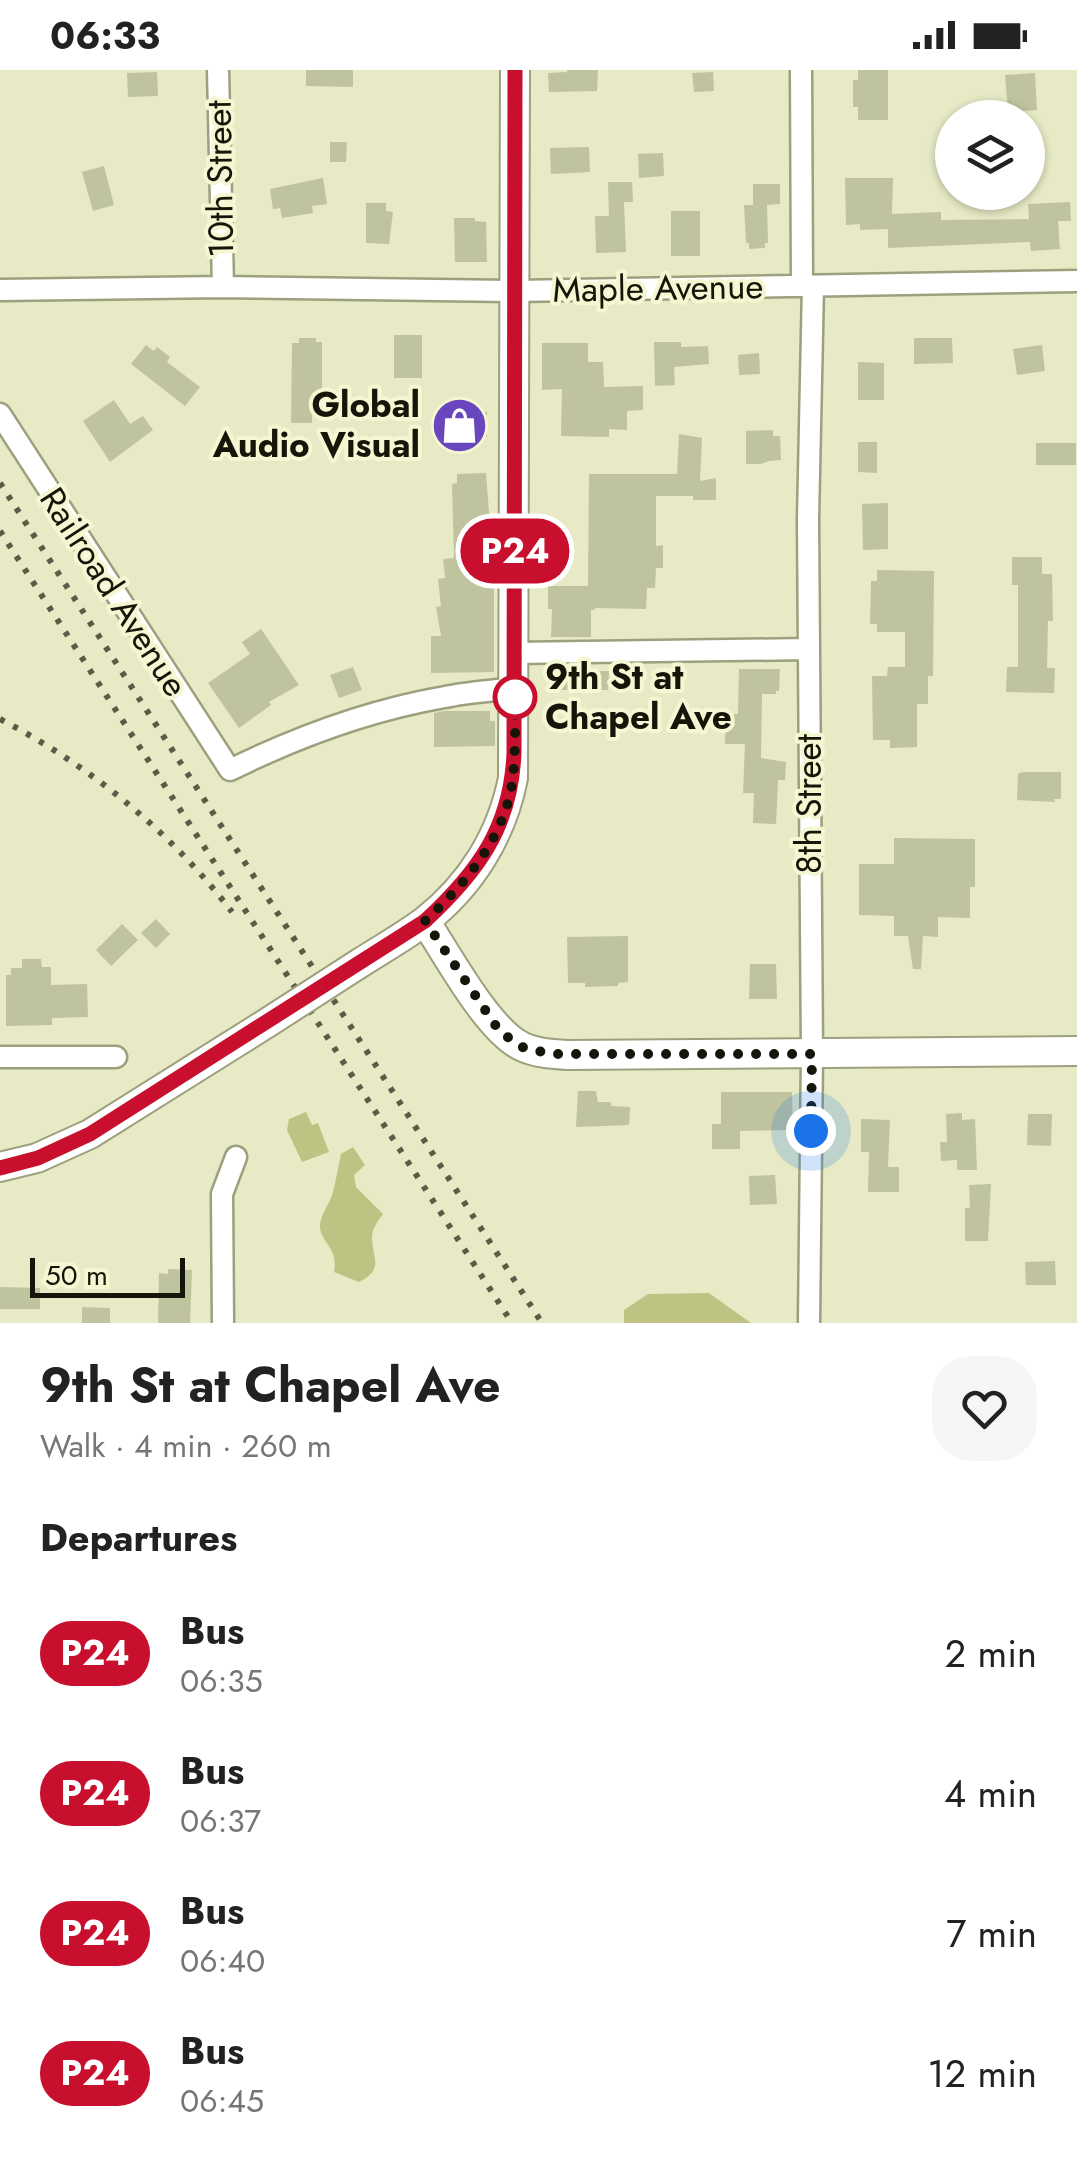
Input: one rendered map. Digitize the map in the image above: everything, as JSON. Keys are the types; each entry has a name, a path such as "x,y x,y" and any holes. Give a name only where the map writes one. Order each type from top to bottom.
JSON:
{"main road":[{"path":"0,1168 38,1158 90,1134 425,921 462,885 500,825 513,778 515,688 515,70"},
{"path":"425,921 493,1023 511,1041 538,1052 1077,1052"}],"street":[{"name":"10th Street","path":"218,70 223,287"},
{"name":"8th Street","path":"801,70 808,286 812,1054 809,1323"},
{"name":"Maple Avenue","path":"0,290 516,290 1077,281"},
{"name":"Railroad Avenue","path":"0,414 230,770 287,743 371,715 446,696 515,688"},
{"path":"515,653 808,649"},
{"path":"0,1057 116,1057"},
{"path":"223,1323 222,1194 236,1156"}],"green space":[{"path":"306,1112 312,1125 318,1123 329,1152 302,1162 287,1130 289,1119"},
{"path":"353,1147 365,1165 354,1175 356,1187 383,1214 372,1234 374,1268 359,1282 334,1272 334,1257 320,1226 341,1154"},
{"path":"709,1293 751,1323 624,1323 624,1310 648,1294"}],"building":[{"path":"306,70 353,70 353,87 306,86"},
{"path":"598,70 597,91 549,92 548,73"},
{"path":"858,70 888,70 888,120 858,120 858,107 853,107 853,80 858,80"},
{"path":"157,72 158,96 128,97 127,73"},
{"path":"713,72 714,91 694,92 692,73"},
{"path":"1035,73 1036,100 1007,100 1005,75"},
{"path":"330,142 347,142 346,162 330,162"},
{"path":"589,147 590,172 551,174 550,148"},
{"path":"663,153 664,176 639,178 638,154"},
{"path":"104,166 114,205 93,211 82,172"},
{"path":"323,178 327,204 312,206 313,213 282,218 280,208 273,209 270,189"},
{"path":"845,178 893,178 892,214 941,212 941,220 1029,219 1028,210 1045,210 1045,203 1070,202 1071,221 1058,221 1060,249 1031,251 1030,242 888,248 888,229 860,230 860,224 846,225"},
{"path":"608,182 632,182 633,202 624,202 626,252 596,253 595,216 609,216"},
{"path":"753,184 780,184 780,204 767,205 765,248 749,249 744,205 753,205"},
{"path":"366,203 386,203 386,211 393,212 389,244 366,243"},
{"path":"671,211 700,211 700,256 671,256"},
{"path":"454,218 486,222 487,262 455,262"},
{"path":"394,335 422,335 422,378 394,378"},
{"path":"299,338 322,342 322,400 312,400 312,423 291,423 292,343 299,343"},
{"path":"914,338 952,338 953,363 914,364"},
{"path":"654,342 708,346 709,364 674,367 675,385 655,386"},
{"path":"542,343 588,343 588,362 603,362 604,387 643,386 643,410 627,411 627,430 609,429 609,437 561,436 562,389 542,390"},
{"path":"146,345 154,351 157,347 170,357 167,362 200,387 185,406 131,364"},
{"path":"1042,345 1045,371 1017,375 1013,349"},
{"path":"759,353 760,374 739,375 738,355"},
{"path":"858,362 884,363 884,400 858,400"},
{"path":"114,400 130,424 143,416 153,430 110,462 83,421"},
{"path":"442,411 487,412 487,437 442,436"},
{"path":"773,430 773,436 780,436 781,460 746,464 746,431"},
{"path":"679,434 702,438 700,481 716,478 716,500 656,496 656,546 663,545 663,568 656,568 655,588 647,588 646,609 595,608 591,610 591,637 551,637 548,586 588,586 589,474 677,474"},
{"path":"858,442 877,442 877,473 858,472"},
{"path":"1036,443 1076,443 1076,465 1036,465"},
{"path":"486,473 494,578 494,672 431,673 431,636 441,636 436,607 441,606 438,579 445,578 443,559 454,558 452,484 457,483 457,474"},
{"path":"888,503 888,549 863,550 862,504"},
{"path":"1012,557 1042,557 1042,574 1052,574 1053,621 1048,621 1047,668 1055,668 1054,693 1006,692 1007,667 1018,667 1018,585 1012,585"},
{"path":"877,570 934,571 933,676 928,676 928,704 917,704 917,747 890,748 890,740 873,740 872,676 887,676 888,667 905,667 905,632 877,632 877,624 870,624 871,581 877,581"},
{"path":"261,629 299,685 269,702 271,705 239,728 208,683 250,654 242,642"},
{"path":"353,667 362,690 339,698 330,675"},
{"path":"739,669 780,669 779,691 762,694 761,758 786,762 785,780 778,780 776,824 753,823 754,793 743,793 745,744 725,744 726,714 738,714"},
{"path":"554,671 609,671 608,690 553,690"},
{"path":"490,711 490,721 495,721 495,746 434,747 434,713"},
{"path":"1061,772 1061,799 1017,800 1018,774"},
{"path":"894,838 975,839 975,887 970,887 970,918 938,917 938,937 923,936 921,969 913,969 908,936 894,936 894,916 859,915 859,864 894,864"},
{"path":"156,919 170,934 156,948 141,933"},
{"path":"122,924 138,940 111,966 96,950"},
{"path":"628,936 628,982 585,987 585,983 568,983 567,937"},
{"path":"22,959 41,959 42,967 51,967 51,985 87,984 88,1017 52,1018 52,1025 6,1026 6,975 11,975 11,968 22,968"},
{"path":"750,964 776,964 777,999 749,999"},
{"path":"578,1091 596,1091 598,1102 630,1107 629,1125 576,1127"},
{"path":"721,1092 792,1092 793,1130 740,1131 740,1149 712,1149 712,1124 721,1124"},
{"path":"962,1113 962,1120 975,1119 977,1170 957,1170 957,1160 941,1161 940,1142 947,1142 946,1114"},
{"path":"1028,1114 1052,1114 1051,1146 1027,1145"},
{"path":"861,1119 890,1120 888,1167 899,1167 899,1192 868,1192 869,1152 861,1152"},
{"path":"775,1175 777,1204 750,1205 749,1176"},
{"path":"991,1184 988,1241 965,1241 969,1185"},
{"path":"1055,1261 1056,1285 1026,1285 1025,1262"},
{"path":"168,1269 192,1270 190,1323 158,1323 159,1273 168,1274"},
{"path":"0,1287 40,1288 40,1309 0,1309"},
{"path":"82,1307 110,1308 110,1323 82,1323"}],"railway":[{"path":"0,483 542,1323"},
{"path":"0,531 512,1323"},
{"path":"0,719 66,758 126,803 182,854 232,912"}],"bus line":[{"name":"P24","path":"0,1168 62,1149 90,1134 425,921 462,885 500,825 513,778 514,753 515,70"}],"place":[{"name":"Global Audio Visual","path":"459,425"},
{"name":"9th St at Chapel Ave","path":"515,697"}],"route":[{"path":"515,697 515,688 513,778 500,825 462,885 425,921 483,1010 511,1041 552,1054 812,1054 811,1131"}]}
